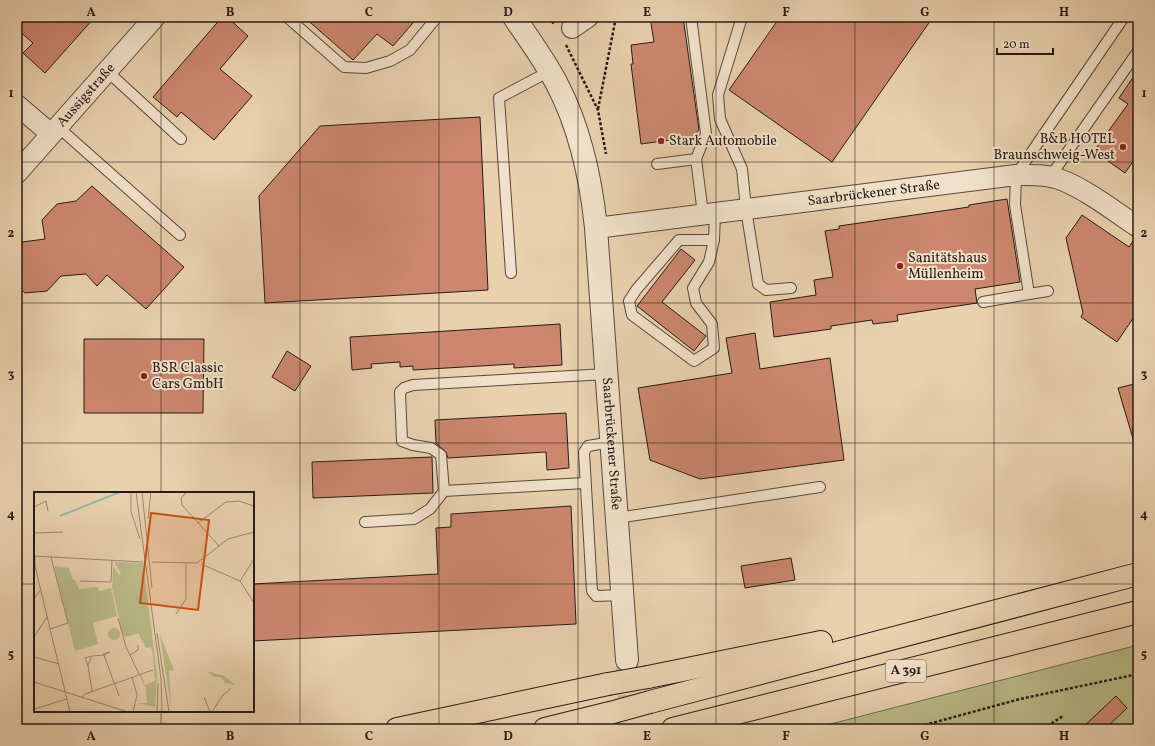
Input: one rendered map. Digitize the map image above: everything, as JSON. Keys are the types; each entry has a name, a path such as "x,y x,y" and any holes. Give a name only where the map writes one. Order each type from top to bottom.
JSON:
{"highway":[{"name":"A 391","path":"545,729 1138,574"},
{"path":"398,729 608,684 1032,601"},
{"name":"A 391","path":"673,729 1138,612"}],"street":[{"name":"Aussigstraße","path":"17,173 155,17"},
{"name":"Saarbrückener Straße","path":"514,17 550,70 558,86 575,128 587,167 593,197 627,660"},
{"path":"17,105 54,130"},
{"name":"Saarbrückener Straße","path":"596,228 1016,175 1038,175 1058,178 1076,187 1138,227"}],"lane":[{"path":"287,17 344,67 366,68 390,61 410,50 437,17"},
{"path":"691,17 706,134 696,159 714,240 709,262 693,288 696,303 712,324 714,348 694,361 632,316 629,301 636,290 679,240 714,240"},
{"path":"742,17 718,95 720,119 742,169 746,209 758,284 766,290 791,288"},
{"path":"1030,294 1014,205 1016,175 1124,17"},
{"path":"1050,177 1138,51"},
{"path":"511,273 499,98 550,70"},
{"path":"107,71 181,139"},
{"path":"54,130 180,235"},
{"path":"657,164 696,159"},
{"path":"983,302 1048,291"},
{"path":"365,522 414,519 430,509 444,491 441,455 430,448 413,445 402,441 400,392 404,388 413,384 607,374"},
{"path":"612,442 588,446 584,452 592,591 596,596 622,595"},
{"path":"444,491 585,483"},
{"path":"617,518 820,487"}],"path":[{"path":"598,110 616,17"},
{"path":"910,729 1020,699 1138,674"},
{"path":"1043,729 1063,716"}],"green space":[{"path":"1138,645 1138,729 811,729"}],"building":[{"path":"17,17 95,17 45,73 23,53 33,43 17,29"},
{"path":"222,17 227,17 248,36 220,69 252,96 214,140 181,112 177,117 153,97"},
{"path":"304,17 418,17 393,46 377,34 353,60"},
{"path":"650,17 683,17 699,130 693,137 641,144 631,64 633,64 631,45 654,42"},
{"path":"780,17 933,17 832,162 729,90"},
{"path":"1138,70 1138,154 1125,173 1094,151 1128,104 1119,98"},
{"path":"480,117 488,290 265,303 259,196 320,126"},
{"path":"92,186 184,267 146,309 107,275 97,286 86,274 61,276 47,291 25,293 17,286 17,249 22,242 45,239 42,220 57,204 76,201"},
{"path":"1007,199 1020,282 975,289 977,303 897,315 898,321 873,324 872,320 831,326 831,329 774,337 770,302 816,295 814,280 833,277 825,231 839,229 839,226 969,207 969,205"},
{"path":"1082,215 1129,247 1135,238 1138,238 1138,311 1117,342 1081,317 1083,313 1066,238"},
{"path":"681,249 695,260 662,302 706,336 694,351 637,306"},
{"path":"560,324 562,365 514,368 514,364 413,370 413,366 400,367 400,362 371,364 372,368 352,370 350,337"},
{"path":"755,333 760,369 830,358 844,460 700,479 650,460 638,388 732,373 726,338"},
{"name":"BSR Classic Cars GmbH","path":"84,339 204,339 203,413 84,413"},
{"path":"287,351 311,366 295,391 272,377"},
{"path":"1138,383 1138,442 1134,442 1118,388"},
{"path":"566,413 569,468 547,470 546,452 448,458 446,452 436,443 435,420"},
{"path":"432,457 433,493 313,498 312,462"},
{"path":"571,506 576,624 254,641 254,584 438,574 436,528 451,527 451,514"},
{"path":"791,558 795,580 745,588 741,566"},
{"path":"1116,696 1127,708 1105,729 1081,729"}],"tunnel":[{"path":"627,662 631,729"}],"place":[{"name":"Stark Automobile","path":"661,141"},
{"name":"B&B HOTEL Braunschweig-West","path":"1123,147"},
{"name":"Sanitätshaus Müllenheim","path":"900,266"},
{"name":"BSR Classic Cars GmbH","path":"144,376"}]}
